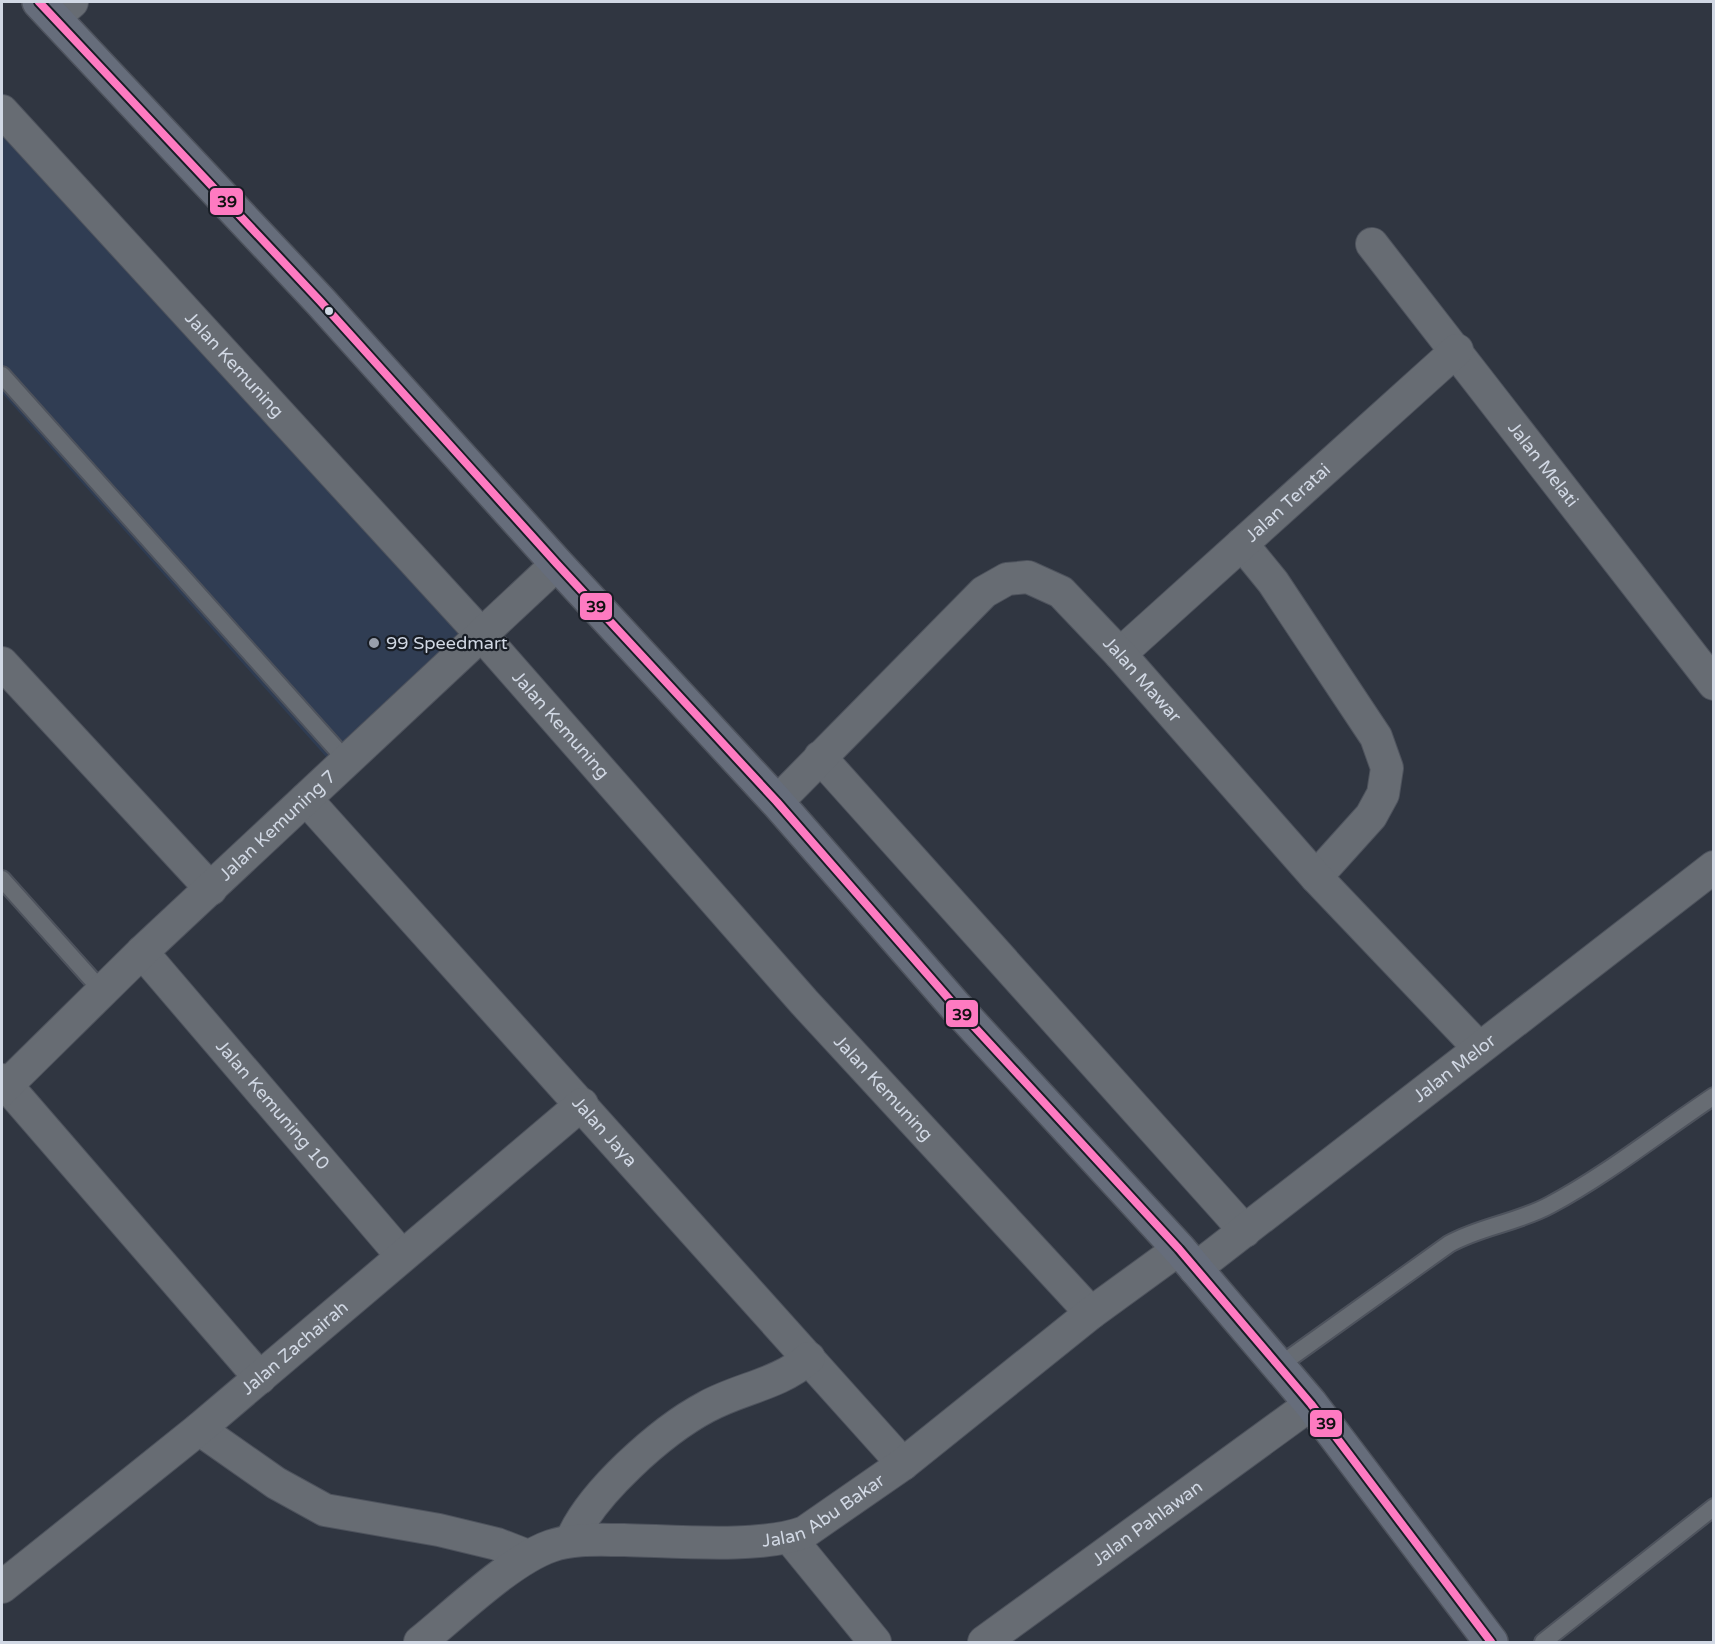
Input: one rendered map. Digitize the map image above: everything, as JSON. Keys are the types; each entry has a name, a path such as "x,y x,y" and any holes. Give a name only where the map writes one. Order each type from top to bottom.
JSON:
{"main road":[{"path":"55,7 557,564 777,802 956,1007 1187,1259 1311,1404 1491,1642"}],"street":[{"name":"Jalan Kemuning","path":"4,119 481,634 804,1002 1091,1313"},
{"name":"Jalan Melati","path":"1372,244 1713,684"},
{"name":"Jalan Teratai","path":"1120,654 1456,350"},
{"path":"1242,544 1274,582 1376,737 1387,768 1383,794 1371,816 1316,877"},
{"name":"Jalan Kemuning 7","path":"3,1085 557,564"},
{"name":"Jalan Mawar","path":"777,802 984,592 1008,579 1028,577 1061,592 1120,654 1316,877 1479,1048"},
{"path":"2,663 211,889"},
{"path":"820,757 1245,1232"},
{"name":"Jalan Jaya","path":"306,799 903,1464"},
{"name":"Jalan Melor","path":"1187,1259 1245,1232 1713,867"},
{"name":"Jalan Kemuning 10","path":"142,952 402,1256"},
{"path":"3,1085 260,1378"},
{"name":"Jalan Zachairah","path":"2,1587 199,1430 582,1104"},
{"name":"Jalan Abu Bakar","path":"420,1642 528,1556 571,1541 757,1541 790,1538 823,1521 903,1464 1091,1313 1187,1259"},
{"path":"571,1541 578,1524 600,1495 676,1426 706,1406 776,1380 793,1371 809,1358"},
{"name":"Jalan Pahlawan","path":"984,1642 1311,1404"},
{"path":"199,1430 276,1483 325,1510 439,1530 497,1544 528,1556"},
{"path":"790,1538 874,1642"}],"lane":[{"path":"2,375 347,761"},
{"path":"2,879 103,992"},
{"path":"1280,1365 1449,1244 1472,1231 1515,1221 1551,1205 1713,1096"},
{"path":"1543,1642 1713,1507"}],"shaded area":[{"path":"2,92 500,630 344,777 2,393"}],"transit line":[{"name":"39","path":"39,2 320,301 557,564 777,802 956,1007 1179,1249 1311,1404 1491,1642"}],"place":[{"name":"99 Speedmart","path":"374,643"}]}
